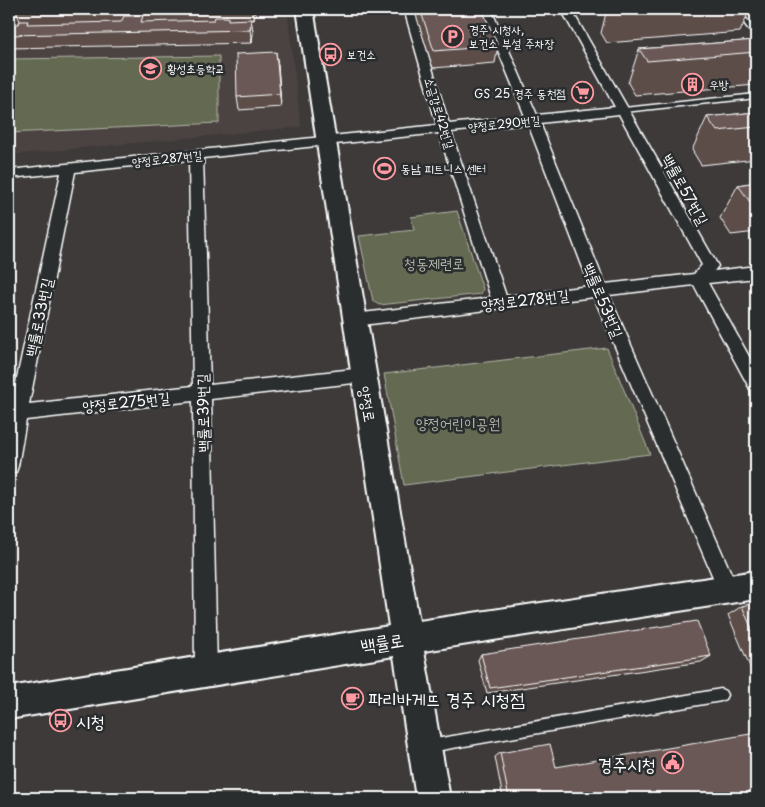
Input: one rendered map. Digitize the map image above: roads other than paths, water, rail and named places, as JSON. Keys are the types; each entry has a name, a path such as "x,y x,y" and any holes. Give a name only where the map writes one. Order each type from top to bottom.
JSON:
{"street":[{"name":"양정로","path":"306,9 325,142 434,798"},
{"name":"소금강로42번길","path":"409,9 444,129 500,302"},
{"name":"백률로53번길","path":"486,9 533,120 600,290 742,587"},
{"name":"백률로57번길","path":"566,9 710,266 698,279"},
{"name":"양정로290번길","path":"325,142 624,110"},
{"name":"양정로287번길","path":"9,174 325,142"},
{"name":"백률로39번길","path":"196,155 206,671"},
{"name":"백률로33번길","path":"9,466 13,413 69,168"},
{"name":"양정로278번길","path":"354,320 756,272"},
{"path":"698,279 756,384"},
{"name":"양정로275번길","path":"13,413 363,375"},
{"name":"백률로","path":"9,703 408,638 742,587"}],"lane":[{"path":"736,9 756,35"},
{"path":"624,110 756,96"},
{"path":"425,747 721,695"}],"place":[{"name":"경주 시청사, 보건소 부설 주차장","path":"453,36"},
{"name":"보건소","path":"331,54"},
{"name":"황성초등학교","path":"151,68"},
{"name":"우방","path":"693,84"},
{"name":"GS 25 경주 동천점","path":"582,93"},
{"name":"동남 피트니스 센터","path":"385,168"},
{"name":"파리바게뜨 경주 시청점","path":"352,698"},
{"name":"시청","path":"60,720"},
{"name":"경주시청","path":"672,763"}],"park label":[{"name":"청동제련로","path":"434,262"},
{"name":"양정어린이공원","path":"458,422"}]}
